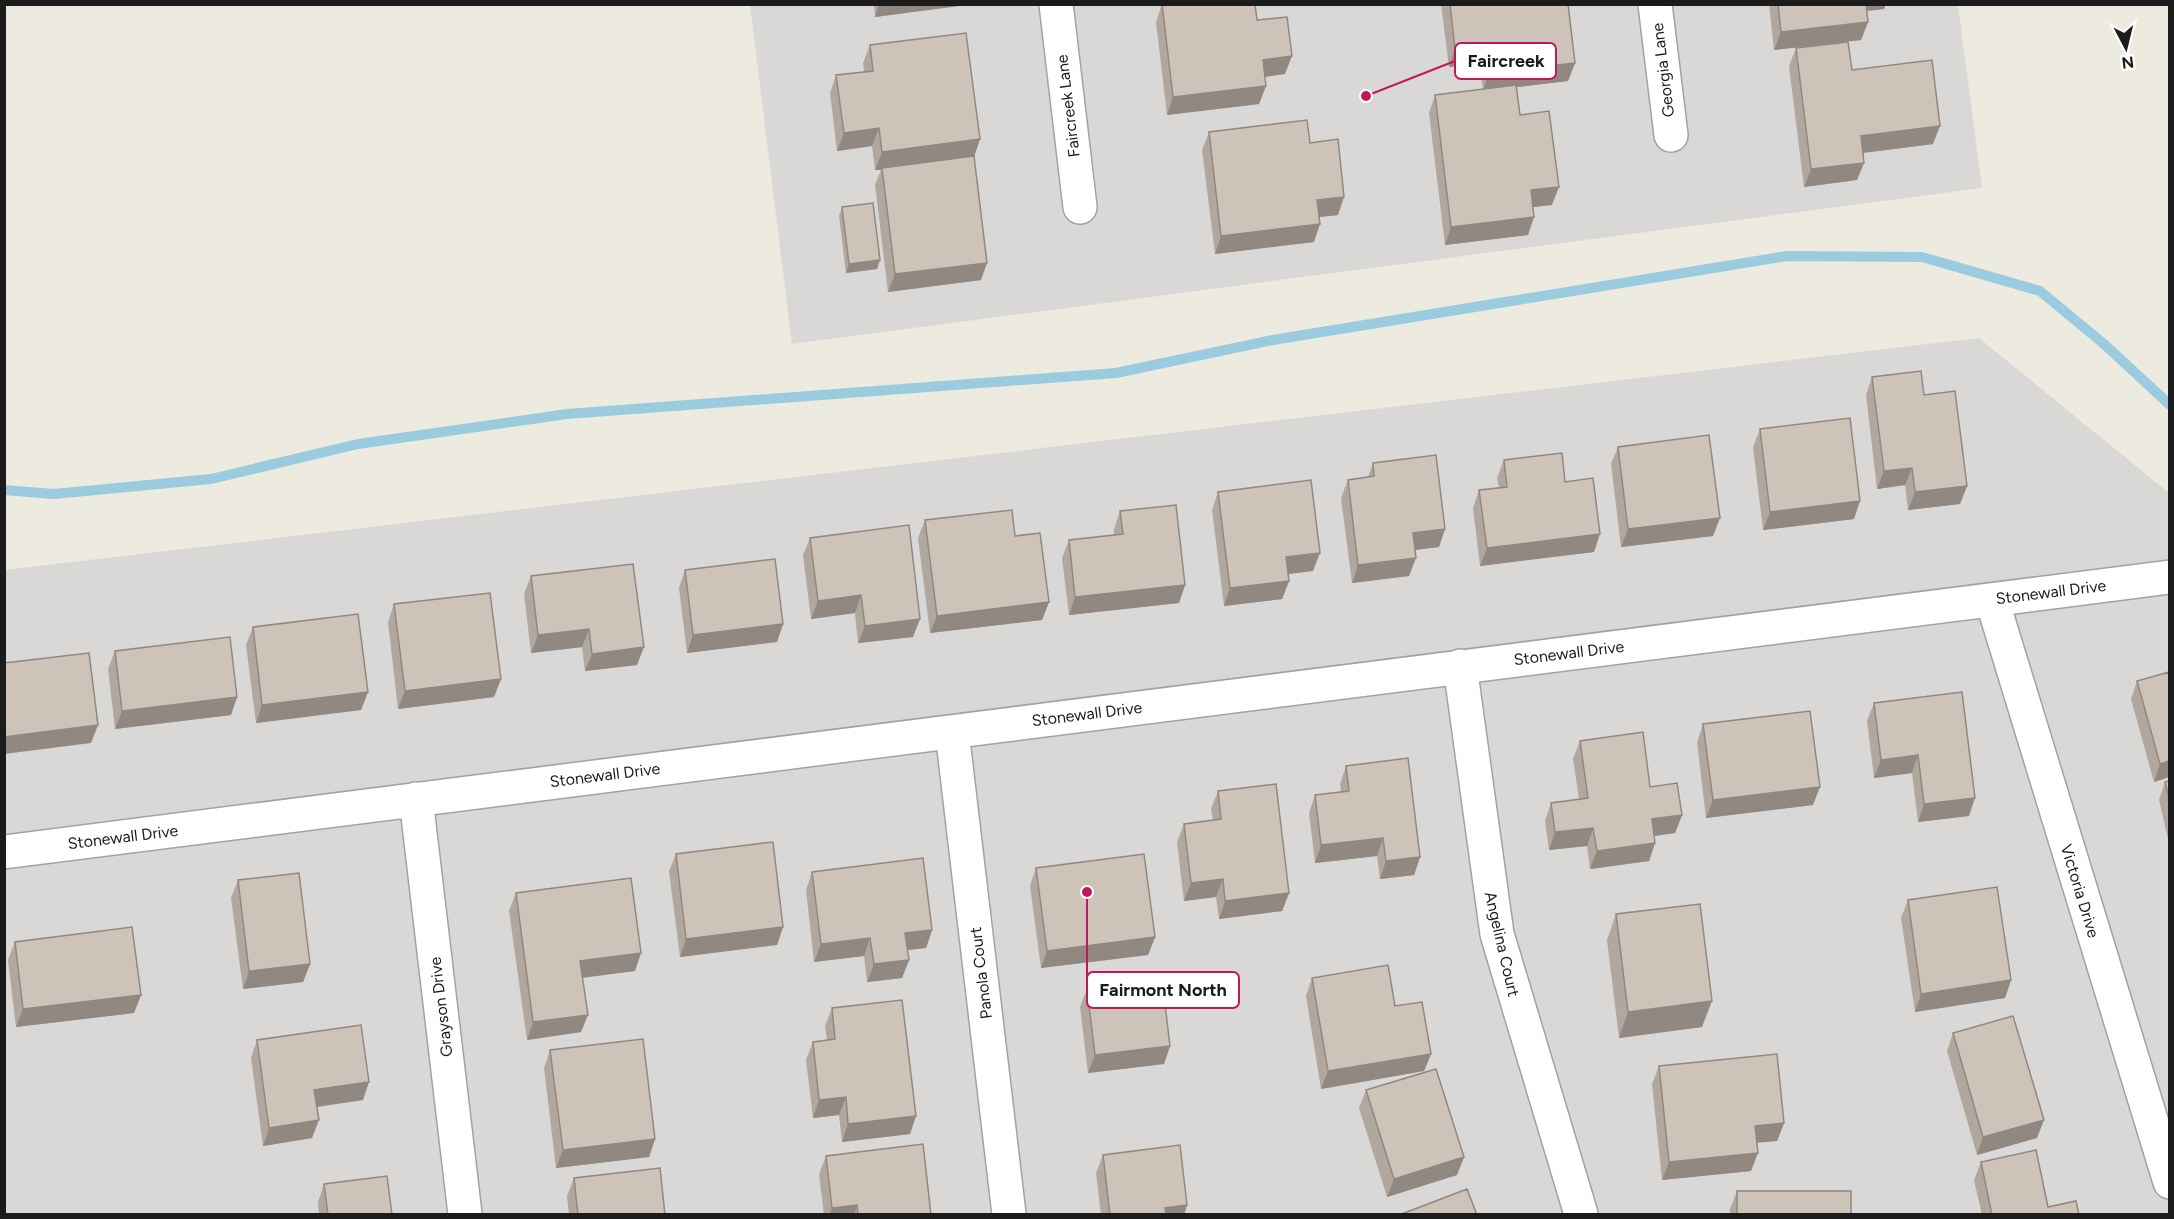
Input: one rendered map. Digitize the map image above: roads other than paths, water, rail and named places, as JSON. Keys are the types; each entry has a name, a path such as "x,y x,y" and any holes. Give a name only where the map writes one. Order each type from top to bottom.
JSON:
{"street":[{"name":"Faircreek Lane","path":"1056,4 1080,207"},
{"name":"Georgia Lane","path":"1655,4 1671,135"},
{"name":"Stonewall Drive","path":"4,852 2169,577"},
{"name":"Victoria Drive","path":"1992,600 2169,1182"},
{"name":"Angelina Court","path":"1460,666 1497,934 1581,1215"},
{"name":"Panola Court","path":"952,732 1009,1215"},
{"name":"Grayson Drive","path":"416,799 465,1215"}],"waterway":[{"path":"4,490 54,494 211,479 358,444 567,414 1116,373 1273,340 1787,256 1922,257 2040,291 2104,344 2170,405"}],"place":[{"name":"Faircreek","path":"1366,96"},
{"name":"Fairmont North","path":"1087,892"}]}
